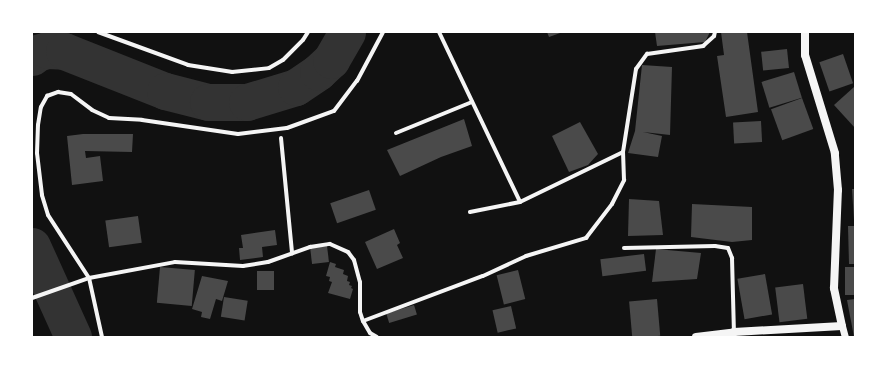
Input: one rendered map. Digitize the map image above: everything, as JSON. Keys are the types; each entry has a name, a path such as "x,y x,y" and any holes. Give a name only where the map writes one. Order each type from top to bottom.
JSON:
{"main road":[{"path":"696,337 734,332 842,326 834,288 838,190 835,153 805,55 806,32"}],"street":[{"path":"98,32 188,65 232,72 269,68 278,63 303,40 308,32"},
{"path":"102,337 89,278 48,215 42,195 37,153 38,126 41,107 48,96 58,92 71,94 92,110 109,118 142,120 238,134 286,128 334,111 357,81 382,32"},
{"path":"439,32 520,202"},
{"path":"363,321 483,276 526,256 586,238 612,204 624,180 623,152 636,69 639,64 647,54 703,46 714,36 715,32"},
{"path":"396,133 472,102"},
{"path":"280,138 292,253"},
{"path":"470,212 520,202 623,152"},
{"path":"32,298 89,278 174,262 243,266 268,262 310,247 330,244 348,252 354,260 358,270 360,282 360,312 370,333 377,337"},
{"path":"624,248 716,246 728,248 732,258 734,332"},
{"path":"842,326 844,337"}],"building":[{"path":"547,32 563,32 549,37"},
{"path":"655,32 710,32 705,42 657,46"},
{"path":"721,32 747,32 758,112 726,117 717,56 724,55"},
{"path":"787,49 789,68 763,71 761,52"},
{"path":"843,54 853,83 829,91 819,62"},
{"path":"642,65 672,67 670,135 643,132 662,136 658,157 628,153 635,131"},
{"path":"794,72 802,98 769,108 761,82"},
{"path":"854,87 855,88 855,128 834,105"},
{"path":"802,98 813,129 782,140 771,109"},
{"path":"464,119 472,146 441,157 400,176 387,150"},
{"path":"761,121 762,142 734,143 733,122"},
{"path":"580,122 598,154 588,165 569,172 552,136"},
{"path":"83,134 133,134 132,152 85,151 86,158 100,156 103,181 72,185 67,136"},
{"path":"852,189 855,189 855,220 854,220"},
{"path":"369,190 376,210 337,223 330,203"},
{"path":"629,199 659,201 663,235 628,236"},
{"path":"692,204 752,207 752,240 732,242 691,237"},
{"path":"138,216 142,243 109,247 105,221"},
{"path":"848,226 855,226 855,264 849,264"},
{"path":"394,229 400,243 397,245 403,258 377,269 365,242"},
{"path":"275,230 277,245 262,247 263,257 240,260 239,248 243,248 241,235"},
{"path":"327,246 329,262 312,264 310,248"},
{"path":"656,249 701,253 697,279 652,282"},
{"path":"644,254 646,271 602,276 600,259"},
{"path":"330,262 336,264 335,267 344,270 343,274 348,276 347,281 350,282 349,285 352,286 351,288 353,289 350,299 328,293 332,282 329,281 330,277 326,276"},
{"path":"160,267 195,270 192,306 157,303"},
{"path":"845,267 855,267 855,295 845,295"},
{"path":"518,270 525,299 504,304 497,275"},
{"path":"257,271 274,271 274,290 257,290"},
{"path":"765,274 772,314 745,319 737,279"},
{"path":"202,276 228,281 222,301 216,299 210,319 201,317 202,312 192,309"},
{"path":"803,284 807,319 779,322 775,287"},
{"path":"224,297 248,301 245,321 221,317"},
{"path":"657,299 660,336 632,337 629,301"},
{"path":"855,299 855,337 854,337 847,300"},
{"path":"414,305 417,315 389,323 386,313"},
{"path":"511,306 516,328 498,333 492,310"}],"waterway":[{"path":"32,57 37,53 47,50 64,51 165,91 208,102 247,102 296,87 318,72 331,60 347,32"},
{"path":"32,246 73,337"}]}
